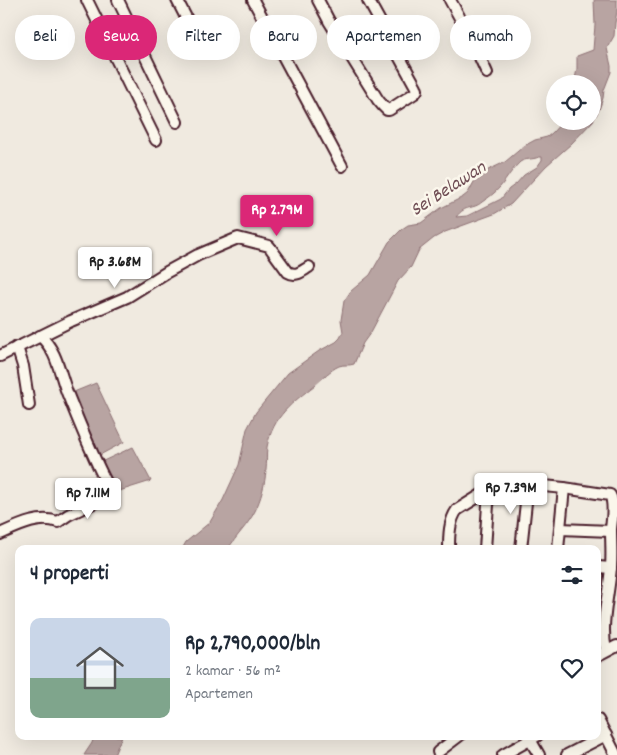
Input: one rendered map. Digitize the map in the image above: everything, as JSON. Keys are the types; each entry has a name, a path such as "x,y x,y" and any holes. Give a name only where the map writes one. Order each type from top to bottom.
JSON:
{"street":[{"path":"87,0 156,140"},
{"path":"118,0 177,122"},
{"path":"177,0 185,15"},
{"path":"252,0 342,166"},
{"path":"318,0 378,100 389,110 417,90 368,0"},
{"path":"450,0 472,40 487,73"},
{"path":"0,356 84,315 127,297 198,255 238,238 268,246 291,274 299,274 309,267"},
{"path":"0,534 20,525 40,520 47,519 58,522 68,515 104,498 108,493 107,484 62,380 53,351 40,336"},
{"path":"17,347 23,366 29,405"},
{"path":"449,545 450,529 457,510 504,482 610,495 612,500 611,568 601,605 602,653 617,646"},
{"path":"520,545 528,484"},
{"path":"558,545 564,488"},
{"path":"485,545 489,490"},
{"path":"560,529 611,531"},
{"path":"601,567 611,568"},
{"path":"601,726 616,755"},
{"path":"601,738 606,735"},
{"path":"438,752 454,740"},
{"path":"503,755 526,740"},
{"path":"532,740 539,755"},
{"path":"567,755 596,740"}],"shaded area":[{"name":"Sei Belawan","path":"594,0 617,0 614,36 607,48 611,72 601,104 601,75 576,75 577,56 593,50"},
{"name":"Sei Belawan","path":"555,130 584,130 546,166 511,204 494,214 445,232 419,250 411,267 398,281 371,332 363,343 354,364 341,365 333,370 285,411 270,436 267,447 264,486 259,502 249,521 231,545 184,545 210,522 223,500 239,465 247,429 256,412 288,373 340,338 343,332 341,320 344,301 351,291 370,275 389,242 408,225 421,223 441,208 463,197 482,173 505,162 524,146 535,140 547,137","holes":["542,157 537,167 524,175 501,199 467,216 456,217 463,210 476,206 494,193 520,162"]},
{"path":"96,383 124,442 96,457 69,394"},
{"path":"133,447 151,481 113,493 99,463"},
{"path":"93,740 120,740 114,755 84,755"}]}
